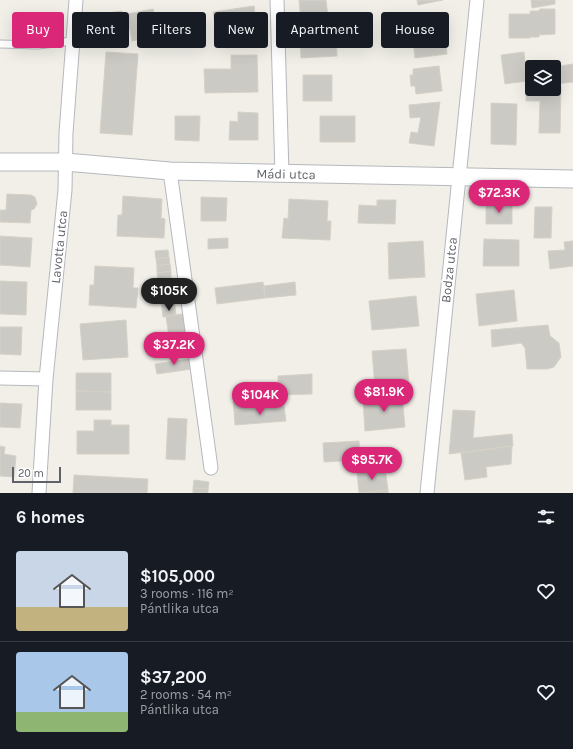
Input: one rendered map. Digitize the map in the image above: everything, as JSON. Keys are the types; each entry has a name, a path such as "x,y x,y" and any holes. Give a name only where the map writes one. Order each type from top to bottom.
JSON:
{"street":[{"name":"Lavotta utca","path":"75,12 76,0"},
{"path":"277,0 282,174"},
{"name":"Bodza utca","path":"427,493 477,0"},
{"name":"Lavotta utca","path":"39,493 46,378 65,190 65,162 72,41"},
{"name":"Mádi utca","path":"0,162 65,162 170,171 573,179"},
{"path":"170,171 211,468"},
{"path":"0,378 46,378"}],"lane":[{"path":"0,44 38,45 72,41"}],"building":[{"path":"299,0 326,0 327,12 300,12"},
{"path":"417,0 443,0 418,5"},
{"path":"531,0 555,0 555,4 532,8"},
{"path":"254,6 255,12 214,12 214,18 213,12"},
{"path":"153,9 154,12 137,12"},
{"path":"540,9 555,9 555,34 539,35 539,37 530,38 509,38 509,14 530,14 530,11 539,11"},
{"path":"137,12 137,40 132,41 129,25 129,14"},
{"path":"301,48 337,48 337,56 301,58"},
{"path":"414,48 446,48 447,54 415,58"},
{"path":"106,52 138,54 132,135 100,133"},
{"path":"524,52 525,81 505,84 501,55"},
{"path":"231,55 257,55 258,92 205,93 204,69 231,69"},
{"path":"573,64 573,82 561,83 561,66"},
{"path":"439,66 442,91 416,94 415,86 411,86 410,75 413,75 413,69"},
{"path":"303,75 332,75 332,101 303,101"},
{"path":"526,96 561,96 560,133 539,133 540,101 526,101"},
{"path":"440,102 434,146 409,143 411,132 418,133 421,117 410,118 409,105"},
{"path":"491,103 517,104 516,145 491,144"},
{"path":"238,112 258,113 258,140 229,140 230,121 238,122"},
{"path":"175,116 200,116 199,141 175,140"},
{"path":"320,116 355,116 355,142 320,142"},
{"path":"7,194 31,195 35,197 37,204 34,209 31,210 30,223 0,222 0,210 6,210"},
{"path":"123,196 162,199 161,218 165,219 164,238 117,236 118,215 122,215"},
{"path":"201,197 227,198 226,221 201,221"},
{"path":"289,199 328,201 327,221 331,221 330,240 282,238 284,218 288,219"},
{"path":"377,200 396,200 395,224 358,223 359,205 377,206"},
{"path":"486,203 512,204 512,224 486,224"},
{"path":"535,207 552,207 551,238 534,238"},
{"path":"0,236 32,238 30,267 0,265"},
{"path":"228,238 228,248 208,249 208,239"},
{"path":"484,239 519,240 519,266 483,266"},
{"path":"423,241 425,277 389,279 388,243"},
{"path":"573,241 573,266 550,269 548,251 565,250 564,242"},
{"path":"168,250 169,257 156,259 155,251"},
{"path":"169,257 170,264 157,266 156,259"},
{"path":"170,264 171,271 157,273 157,266"},
{"path":"95,266 134,268 133,288 138,288 136,308 89,305 90,285 94,285"},
{"path":"171,271 171,279 158,280 157,273"},
{"path":"171,279 172,286 159,288 158,280"},
{"path":"0,281 27,282 26,315 0,314"},
{"path":"263,282 265,298 217,304 215,288"},
{"path":"295,282 296,295 265,298 264,286"},
{"path":"172,286 173,293 160,295 159,288"},
{"path":"514,290 517,321 479,326 476,294"},
{"path":"173,293 174,300 161,302 160,295"},
{"path":"416,296 419,326 372,330 369,301"},
{"path":"174,300 175,307 162,309 161,302"},
{"path":"175,307 176,315 163,317 162,309"},
{"path":"183,314 186,334 169,337 166,316"},
{"path":"126,320 128,357 83,360 80,324"},
{"path":"548,325 550,336 559,343 561,357 554,367 547,369 527,369 525,348 521,343 492,347 491,330"},
{"path":"0,327 22,327 21,355 0,354"},
{"path":"406,349 409,385 375,388 372,351"},
{"path":"191,359 192,369 157,374 155,364"},
{"path":"76,373 111,373 111,392 76,391"},
{"path":"312,374 312,394 278,395 278,376"},
{"path":"76,391 111,392 111,410 76,410"},
{"path":"402,396 405,427 365,431 363,399"},
{"path":"250,400 250,409 234,410 233,401"},
{"path":"0,403 22,404 20,428 0,427"},
{"path":"284,406 286,421 235,425 234,410"},
{"path":"453,410 475,411 473,438 512,434 513,446 449,454"},
{"path":"168,418 187,419 185,460 166,459"},
{"path":"94,420 111,420 111,425 129,425 129,454 77,454 77,431 94,431"},
{"path":"359,441 360,460 324,462 323,443"},
{"path":"0,446 5,447 4,454 16,456 14,477 0,476"},
{"path":"512,446 511,464 486,467 487,477 465,480 461,453"},
{"path":"385,468 388,490 359,493 357,472"},
{"path":"74,475 148,479 147,493 73,493"},
{"path":"194,480 209,482 208,489 193,488"},
{"path":"193,488 208,489 208,493 193,493"},
{"path":"388,490 388,493 363,493"}]}
